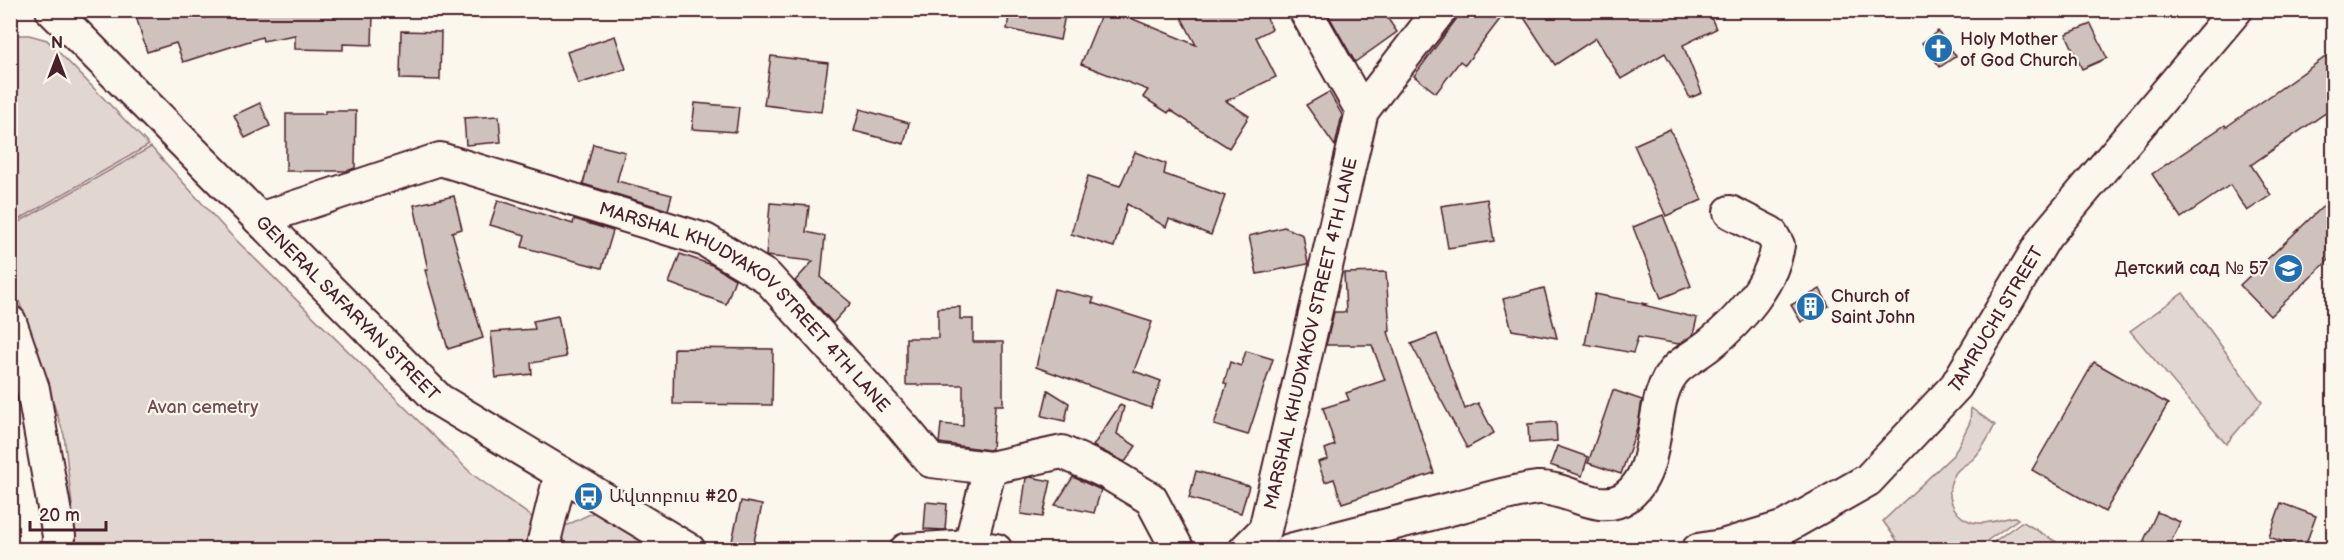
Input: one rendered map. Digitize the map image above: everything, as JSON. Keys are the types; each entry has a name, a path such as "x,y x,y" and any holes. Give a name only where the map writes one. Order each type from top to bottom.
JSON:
{"street":[{"name":"GENERAL SAFARYAN STREET","path":"52,10 439,400 689,549"},
{"path":"1305,10 1362,111"},
{"name":"MARSHAL KHUDYAKOV STREET 4TH LANE","path":"1245,549 1265,530 1362,111 1440,10"},
{"name":"TAMRUCHI STREET","path":"1714,548 1785,527 1868,480 1956,386 2045,237 2236,10"},
{"name":"MARSHAL KHUDYAKOV STREET 4TH LANE","path":"259,219 440,159 705,240 767,277 931,461 990,468 1062,452 1108,473 1150,499 1178,549"},
{"path":"1290,549 1541,488 1593,502 1611,502 1626,498 1640,483 1649,459 1663,393 1669,376 1725,331 1755,296 1776,262 1778,245 1771,233 1730,212"},
{"path":"10,322 33,389 59,536 58,549"},
{"path":"906,549 983,548 990,468"},
{"path":"549,549 544,541 561,473"}],"green space":[{"path":"11,35 29,35 47,40 149,145 11,224"},
{"name":"Avan cemetry","path":"151,147 229,233 472,474 553,532 598,510 663,549 77,549 64,435 11,277 10,227"},
{"path":"2183,293 2262,402 2226,444 2130,331"},
{"path":"1971,408 1995,425 1979,452 1955,474 1951,482 1950,498 1957,512 1970,521 1987,523 2015,517 2018,519 1975,549 1903,549 1883,521 1954,454 1970,422"},
{"path":"2021,522 2025,523 2068,549 1984,549"}],"building":[{"path":"134,10 203,10 205,18 224,10 247,10 248,14 264,10 343,10 343,13 373,14 372,45 343,44 343,50 295,49 295,35 263,41 262,37 183,62 176,43 147,52"},
{"path":"1010,10 1066,10 1060,40 1007,29"},
{"path":"1103,10 1111,10 1196,45 1178,11 1263,10 1272,29 1256,37 1276,77 1226,101 1249,116 1229,148 1170,110 1168,113 1143,97 1148,90 1081,64"},
{"path":"1337,10 1382,10 1397,32 1355,62 1329,16"},
{"path":"1463,10 1507,10 1465,65 1460,61 1436,93 1414,76"},
{"path":"1519,10 1708,10 1716,29 1683,45 1702,93 1690,98 1665,53 1621,79 1596,38 1555,65"},
{"path":"2091,24 2107,58 2082,69 2066,34"},
{"path":"401,31 441,32 440,80 400,79"},
{"name":"Holy Mother of God Church","path":"1938,31 1956,56 1940,67 1922,43"},
{"path":"615,36 626,69 578,84 567,52"},
{"path":"2334,51 2334,107 2251,165 2271,195 2247,211 2230,185 2181,218 2152,174 2225,125 2226,127"},
{"path":"771,56 828,63 821,112 764,105"},
{"path":"1329,92 1342,115 1335,146 1306,105"},
{"path":"260,103 270,126 245,138 234,115"},
{"path":"695,103 739,107 736,132 692,129"},
{"path":"860,109 909,123 904,144 854,131"},
{"path":"325,111 356,111 355,168 347,171 286,171 286,114 325,114"},
{"path":"499,116 501,142 466,145 464,118"},
{"path":"1670,129 1702,200 1666,216 1634,145"},
{"path":"593,144 625,152 617,181 672,195 668,210 583,184"},
{"path":"1135,152 1166,164 1164,174 1225,196 1211,235 1169,219 1166,227 1127,204 1114,247 1071,234 1088,176 1120,186"},
{"path":"454,196 462,229 452,232 483,338 448,349 425,270 428,270 414,205"},
{"name":"Детский сад № 57","path":"2334,196 2334,255 2270,316 2240,285"},
{"path":"1487,199 1494,241 1448,248 1441,206"},
{"path":"498,200 573,224 574,219 613,231 602,268 522,247 525,235 490,225"},
{"path":"770,203 809,206 806,232 825,236 821,278 851,303 833,323 795,281 813,261 766,256"},
{"path":"1663,215 1691,286 1661,298 1633,227"},
{"path":"1284,227 1303,235 1308,264 1257,274 1249,236"},
{"path":"680,254 712,265 735,279 726,304 669,283"},
{"path":"1386,272 1390,331 1388,332 1434,473 1342,503 1334,479 1325,482 1318,462 1328,459 1325,449 1335,445 1323,408 1349,400 1346,393 1385,380 1372,345 1326,345 1334,312 1346,312 1344,273"},
{"path":"1544,288 1557,338 1512,330 1503,299"},
{"path":"1054,289 1094,298 1092,303 1152,322 1134,371 1161,381 1151,408 1036,367"},
{"name":"Church of Saint John","path":"1820,289 1829,306 1801,322 1791,305"},
{"path":"1595,294 1646,304 1643,305 1697,318 1693,335 1679,344 1638,337 1633,353 1585,344"},
{"path":"960,307 960,319 973,319 973,342 1003,342 1003,405 995,405 992,449 989,450 939,443 941,424 963,426 963,385 906,385 906,338 938,338 938,308"},
{"path":"558,316 566,357 531,363 532,374 496,378 491,332 535,329 533,321"},
{"path":"1437,334 1465,409 1478,403 1494,433 1467,448 1411,344"},
{"path":"674,348 773,349 772,405 673,404"},
{"path":"1246,351 1273,359 1248,435 1214,425 1227,384 1224,383 1230,362 1241,366"},
{"path":"2094,362 2168,404 2105,512 2032,470"},
{"path":"1048,390 1069,403 1065,421 1042,416"},
{"path":"1613,390 1642,400 1638,425 1621,474 1588,463"},
{"path":"1120,405 1124,407 1117,434 1136,446 1125,462 1093,446"},
{"path":"1556,422 1557,441 1529,443 1528,424"},
{"path":"1557,446 1588,457 1582,476 1550,465"},
{"path":"1196,471 1249,486 1241,513 1189,498"},
{"path":"1073,477 1101,490 1094,513 1055,505"},
{"path":"1026,478 1051,481 1043,517 1021,514"},
{"path":"741,501 762,505 753,546 732,541"},
{"path":"926,502 947,504 945,530 924,529"},
{"path":"2281,503 2316,516 2304,549 2269,537"},
{"path":"2157,512 2180,522 2168,549 2140,549"}],"place":[{"name":"Holy Mother of God Church","path":"1939,49"},
{"name":"Детский сад № 57","path":"2289,268"},
{"name":"Church of Saint John","path":"1810,306"},
{"name":"Ավտոբուս #20","path":"588,496"}]}
